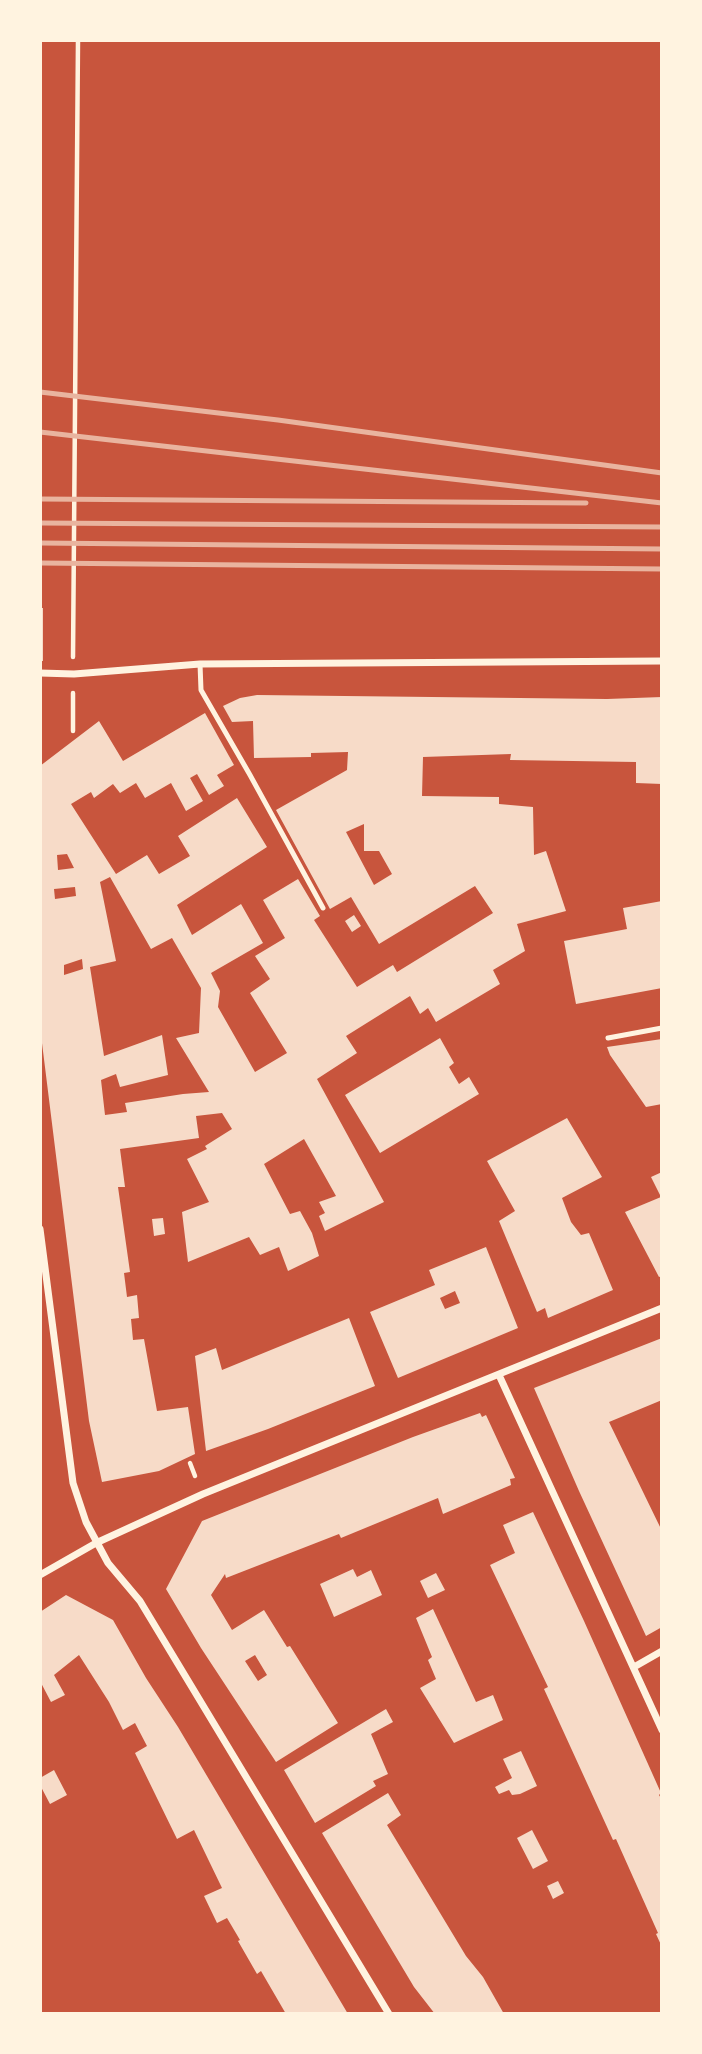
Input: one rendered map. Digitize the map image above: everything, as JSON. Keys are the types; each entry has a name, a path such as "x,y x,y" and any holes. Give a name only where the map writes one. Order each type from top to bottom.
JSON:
{"street":[{"path":"40,673 74,674 200,664 662,661"},
{"path":"40,1229 73,1483 96,1544 108,1563 140,1601 389,2014"},
{"path":"40,1575 96,1544 203,1494 662,1308"},
{"path":"499,1375 662,1730"},
{"path":"634,1667 662,1651"}],"lane":[{"path":"200,664 201,690 323,908"},
{"path":"608,1038 662,1028"}],"path":[{"path":"74,663 78,40"},
{"path":"73,690 73,731"}],"building":[{"path":"40,608 43,608 43,661 40,661"},
{"path":"257,695 607,699 662,697 662,784 636,783 636,762 510,760 511,754 423,757 422,796 499,797 499,804 533,807 534,855 546,851 566,911 517,924 525,951 493,970 500,984 436,1022 428,1008 420,1014 410,996 346,1036 357,1053 317,1079 384,1202 325,1231 319,1216 325,1213 319,1202 336,1196 304,1139 264,1164 290,1214 300,1211 312,1233 319,1256 288,1271 279,1247 260,1255 249,1237 188,1262 182,1212 209,1202 187,1159 207,1149 205,1146 232,1129 222,1113 196,1116 199,1138 120,1149 125,1187 118,1187 130,1272 124,1273 127,1297 137,1295 139,1318 131,1319 133,1340 144,1339 157,1411 188,1407 195,1454 159,1471 102,1482 89,1421 40,1027 40,766 99,721 123,761 205,713 234,765 217,775 224,786 209,795 197,774 190,778 203,801 186,811 171,783 145,798 136,783 120,793 113,784 94,798 91,792 71,804 116,874 147,855 159,874 190,856 178,836 237,798 267,847 177,905 192,935 241,904 263,943 211,973 220,991 218,1007 255,1072 287,1053 250,993 270,979 255,956 285,938 263,900 298,879 320,916 314,920 357,987 393,965 397,972 493,913 475,886 379,944 351,897 330,909 276,810 347,770 348,752 311,753 311,757 254,758 253,721 232,722 223,706 240,698","holes":["364,824 364,851 379,851 392,874 374,885 346,832","67,854 74,868 58,870 57,855","110,877 151,949 172,938 201,988 199,1033 176,1038 209,1092 125,1103 127,1112 105,1115 101,1080 116,1074 120,1087 168,1075 162,1035 104,1056 90,967 116,961 100,882","75,887 76,896 55,899 54,889","82,959 83,969 64,975 64,965"]},
{"path":"662,901 662,988 576,1004 564,941 627,929 623,908"},
{"path":"354,915 361,926 352,932 345,921"},
{"path":"440,1038 454,1063 449,1067 459,1084 469,1077 479,1094 380,1153 345,1095"},
{"path":"662,1039 662,1104 646,1107 607,1047"},
{"path":"567,1118 602,1177 562,1198 571,1222 581,1235 589,1233 613,1290 548,1318 545,1308 537,1312 499,1221 515,1211 487,1161"},
{"path":"662,1172 662,1276 659,1277 625,1212 661,1197 651,1177"},
{"path":"163,1218 165,1234 154,1236 152,1219"},
{"path":"486,1247 518,1328 398,1378 370,1312 435,1285 429,1270","holes":["455,1291 460,1303 445,1309 440,1298"]},
{"path":"349,1318 375,1386 206,1451 195,1356 216,1348 222,1370"},
{"path":"662,1338 662,1400 609,1422 662,1531 662,1627 646,1636 534,1388"},
{"path":"480,1413 482,1417 486,1415 515,1478 510,1479 511,1485 443,1514 438,1498 341,1538 339,1534 226,1578 225,1574 211,1595 232,1630 264,1610 338,1723 276,1762 201,1648 166,1589 202,1521","holes":["255,1655 267,1675 258,1681 245,1661"]},
{"path":"533,1512 661,1793 662,1947 616,1839 613,1840 544,1689 548,1687 490,1565 515,1553 503,1525"},
{"path":"353,1569 357,1577 371,1570 382,1595 334,1617 320,1584"},
{"path":"436,1573 445,1590 428,1598 420,1581"},
{"path":"66,1595 113,1620 348,2014 286,2014 261,1971 257,1974 227,1918 217,1923 204,1896 222,1888 194,1830 177,1839 135,1753 147,1746 135,1723 123,1730 79,1655 54,1675 65,1695 51,1702 40,1681 40,1612"},
{"path":"433,1609 476,1702 493,1695 503,1720 454,1743 420,1688 436,1679 428,1660 432,1657 416,1618"},
{"path":"386,1709 393,1722 371,1734 388,1774 373,1781 376,1786 315,1823 284,1770"},
{"path":"521,1751 537,1786 520,1794 512,1795 509,1790 499,1794 495,1787 512,1778 503,1759"},
{"path":"54,1770 67,1795 50,1804 40,1785 40,1778"},
{"path":"388,1793 401,1815 387,1825 504,2014 435,2014 414,1987 322,1833"},
{"path":"532,1830 548,1861 533,1869 517,1838"},
{"path":"558,1881 564,1893 553,1899 547,1886"}],"railway":[{"path":"40,392 278,420 662,473"},
{"path":"40,432 662,503"},
{"path":"40,499 586,503"},
{"path":"40,523 662,527"},
{"path":"40,543 662,549"},
{"path":"40,563 662,569"}]}
